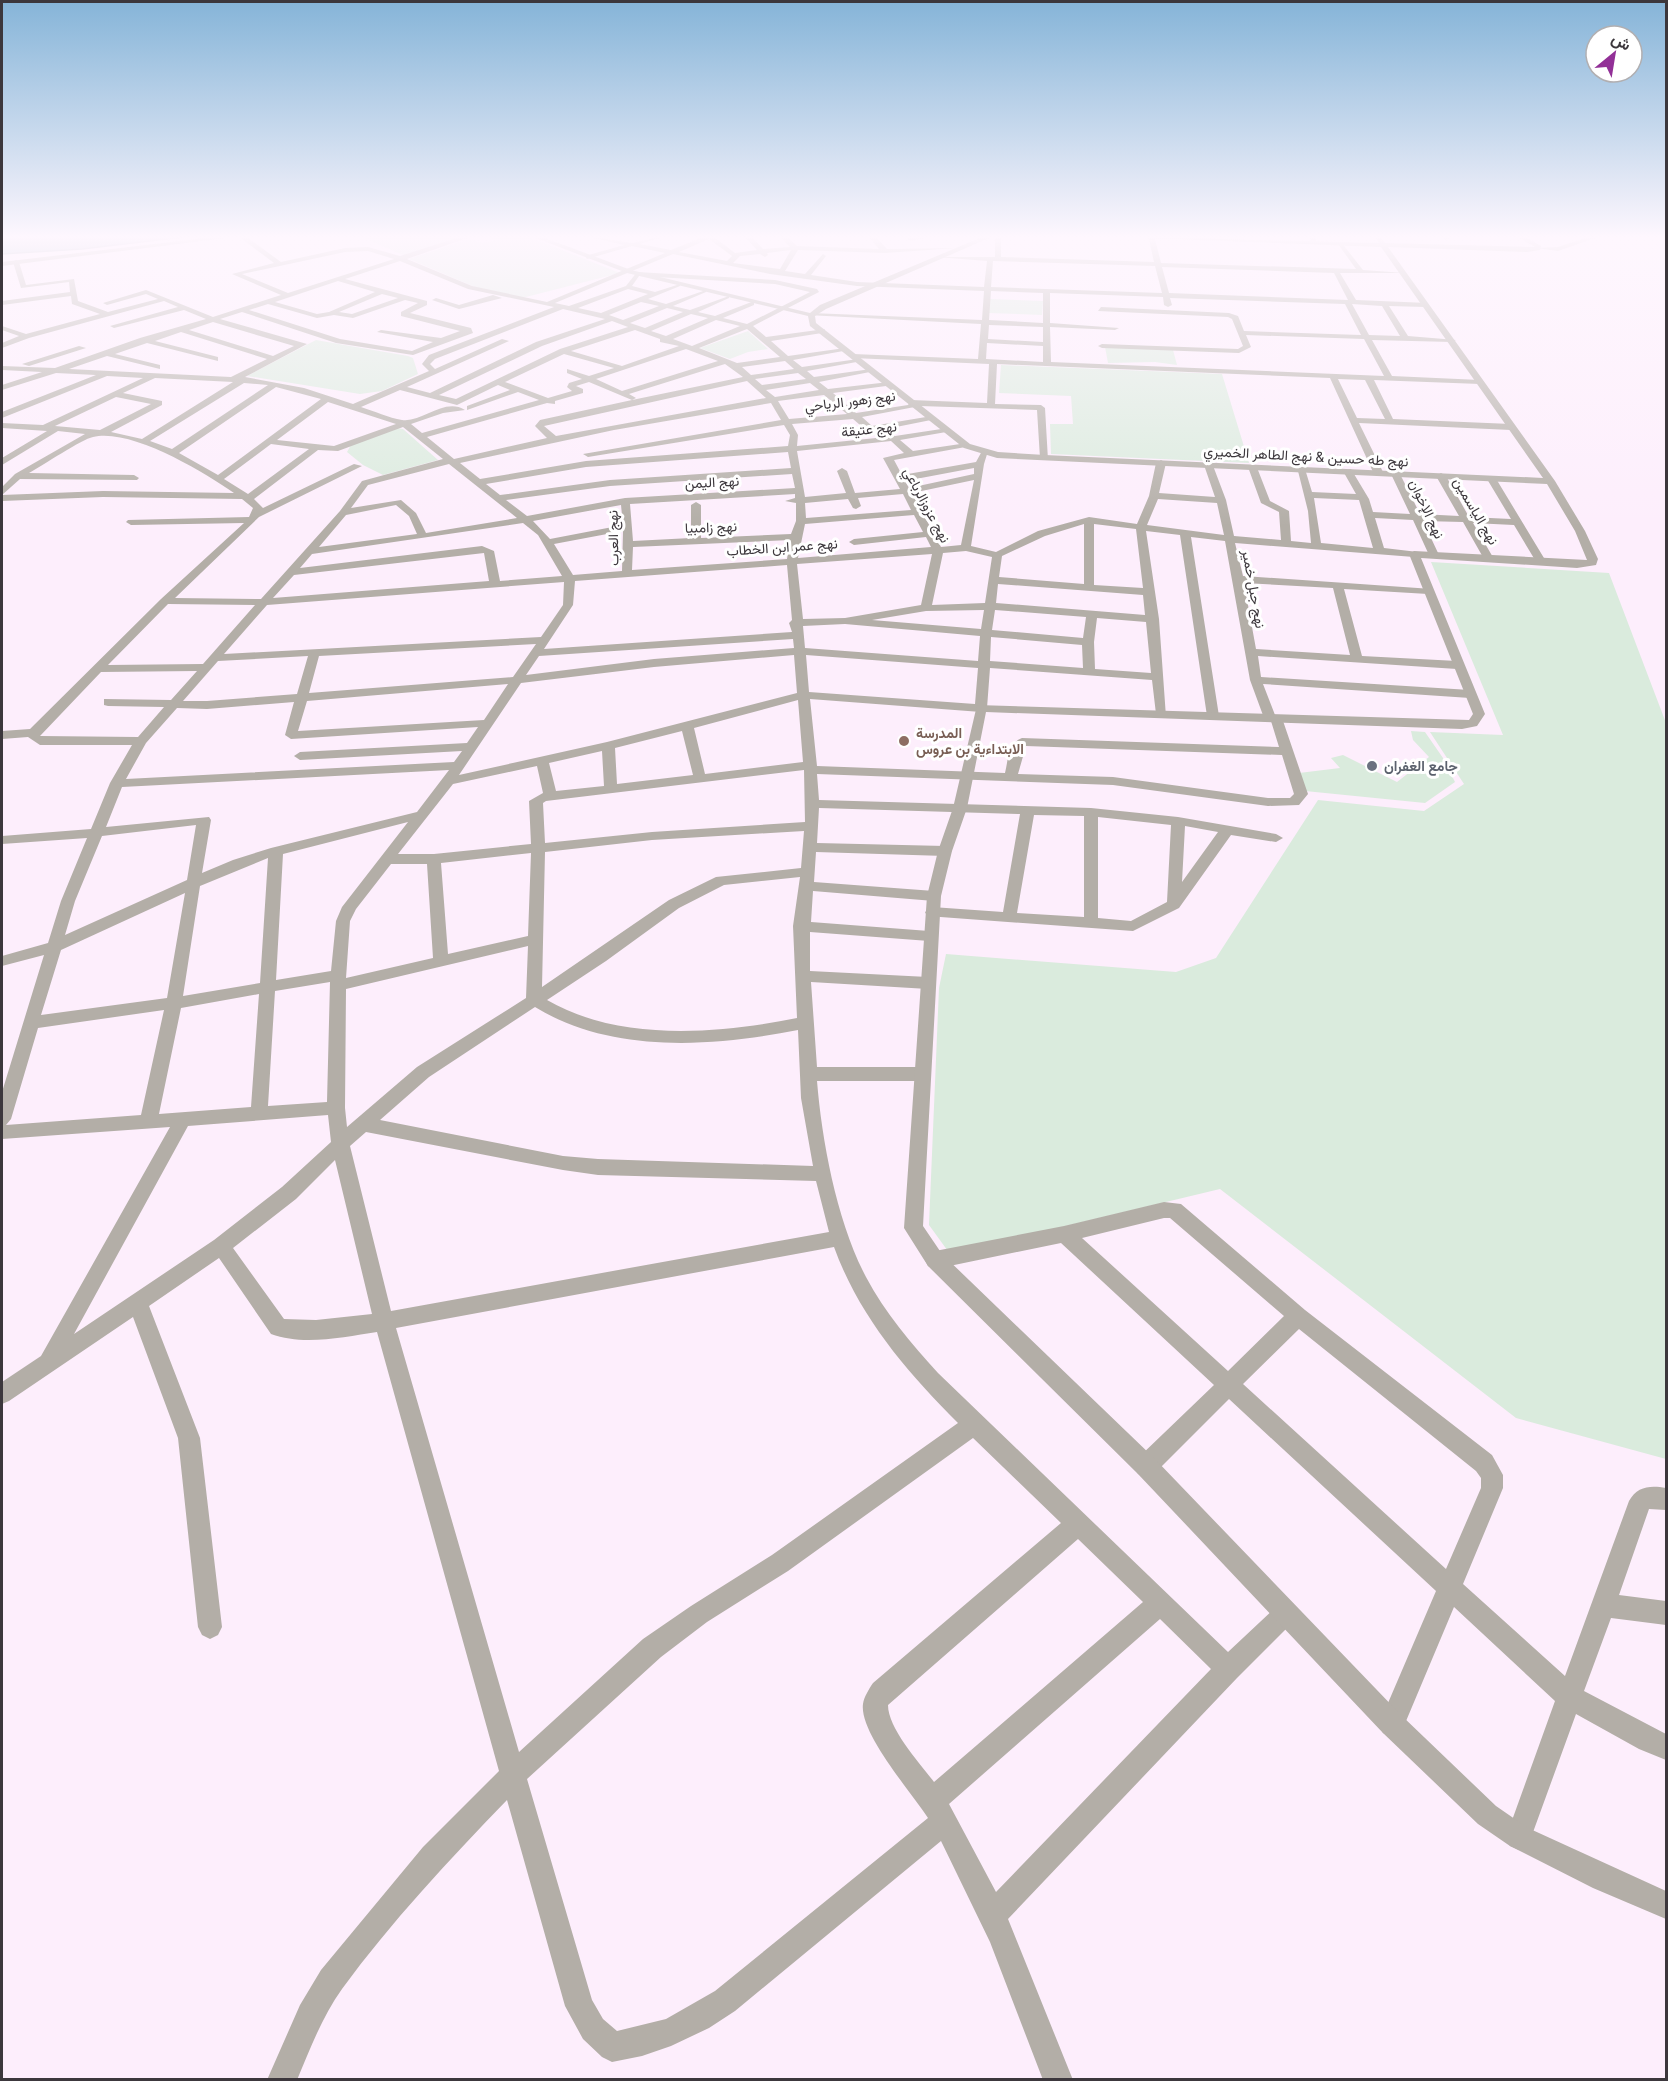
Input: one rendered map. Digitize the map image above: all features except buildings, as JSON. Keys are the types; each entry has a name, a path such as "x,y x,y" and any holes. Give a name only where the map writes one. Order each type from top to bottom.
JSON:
{"street":[{"path":"15,332 26,336"},
{"path":"2,346 40,332"},
{"path":"135,334 142,332"},
{"path":"2,388 168,332"},
{"path":"187,332 272,358"},
{"path":"255,332 300,345"},
{"path":"313,332 358,345 413,353 463,332"},
{"path":"358,345 381,332"},
{"path":"382,332 444,341"},
{"path":"475,332 564,351 621,368"},
{"path":"434,372 426,364 428,360 500,332"},
{"path":"430,396 570,332"},
{"path":"457,407 564,351 621,332"},
{"path":"643,332 736,366 774,401 794,435 792,449 800,496 801,521 795,537 792,561 813,804 808,879 801,926 805,1023 808,1074 823,1173 838,1238 860,1286 881,1319 905,1350 974,1424 1228,1669"},
{"path":"663,340 682,332"},
{"path":"419,437 551,402 580,392 571,386 731,332"},
{"path":"755,332 870,429 886,433 912,455"},
{"path":"764,340 815,332"},
{"name":"نهج طه حسين & نهج الطاهر الخميري","path":"823,332 967,446 985,453 1045,458 1550,481"},
{"path":"982,361 984,332"},
{"path":"1046,332 1047,364"},
{"path":"1363,332 1389,378"},
{"path":"1402,332 1406,339"},
{"path":"1446,332 1550,481 1580,531 1593,561 1583,566 1414,554 1229,538 1089,520 1064,525 1014,545 997,555 992,606 986,634 981,708 960,808 945,851 933,904 929,936 914,1228 935,1260 1146,1466 1392,1724 1487,1815 1519,1836 1603,1878 1666,1905"},
{"path":"1102,346 1243,351 1247,348 1241,333 1452,340"},
{"path":"144,441 272,358 322,335"},
{"path":"4,367 88,347 71,338"},
{"path":"143,340 215,359"},
{"path":"354,407 505,340"},
{"path":"822,342 833,340"},
{"path":"984,341 1047,344"},
{"path":"775,349 787,347"},
{"path":"1179,349 1185,370"},
{"path":"197,366 240,350"},
{"path":"104,352 176,374 188,369"},
{"path":"736,366 786,359 852,356 1480,382"},
{"path":"554,439 540,424 574,414 799,369 852,356"},
{"path":"623,393 726,361"},
{"path":"991,405 993,362"},
{"path":"4,367 176,374 275,384 405,424 528,519 549,542 569,578 568,605 448,781 390,859 360,892 343,921 338,980 336,1108 340,1144 384,1321 579,2006 593,2030 612,2047 631,2045 653,2038 723,2004 938,1812 1161,1602"},
{"path":"570,371 637,401"},
{"path":"761,388 871,371"},
{"path":"2,414 109,372"},
{"path":"44,428 157,374"},
{"path":"1333,376 1378,472"},
{"path":"1368,377 1390,421"},
{"path":"499,383 551,402 574,414"},
{"path":"172,453 275,384"},
{"path":"481,482 526,459 554,439 826,392 886,384"},
{"path":"867,386 894,410"},
{"path":"399,387 430,396 480,420"},
{"path":"266,441 335,449 457,407 519,389"},
{"path":"2,492 18,476 94,434 159,403 114,394"},
{"path":"218,479 266,441 326,399"},
{"path":"789,399 796,406"},
{"name":"نهج زهور الرياحي","path":"586,464 581,455 743,426 855,416 914,405 991,405 1042,408 1045,458"},
{"path":"803,413 811,421"},
{"path":"829,418 837,427"},
{"path":"870,429 932,419"},
{"path":"1354,420 1511,427"},
{"path":"2,425 56,429 144,441 172,453 247,497 258,508 255,517"},
{"path":"2,434 17,426"},
{"path":"2,462 56,429"},
{"name":"نهج عتيقة","path":"526,459 586,464 853,444 896,440 948,431"},
{"path":"845,436 853,444"},
{"path":"565,437 573,446"},
{"name":"نهج عزوزالرباعي","path":"926,608 938,550 888,458 967,446"},
{"path":"2,498 103,494 247,497 315,448"},
{"path":"335,449 377,480"},
{"path":"966,548 979,476 979,464 985,453"},
{"path":"2,1119 68,902 117,783 141,741 343,513 365,483 451,461 526,459"},
{"path":"526,459 545,490"},
{"path":"1161,463 1154,496 1142,527 1153,619 1156,676 1162,714"},
{"path":"898,479 979,464"},
{"name":"نهج جبل خمير","path":"1011,777 1144,783 1268,802 1294,802 1300,794 1287,751 1256,680 1239,579 1221,500 1209,465"},
{"path":"2,735 34,733 165,601 255,517 357,466"},
{"path":"1253,467 1266,502 1284,511 1286,543"},
{"path":"1300,469 1309,500 1316,545"},
{"path":"500,498 545,490 653,478 795,471"},
{"path":"842,471 861,518"},
{"path":"1348,471 1363,498 1379,550"},
{"name":"نهج الإخوان","path":"1396,474 1434,555"},
{"path":"18,476 134,478"},
{"path":"310,551 626,505 696,505 800,496 853,496 906,491 979,476"},
{"name":"نهج الياسمين","path":"1441,476 1489,559"},
{"path":"103,494 121,478"},
{"path":"1492,478 1542,563"},
{"name":"نهج اليمن","path":"626,505 800,496"},
{"path":"1154,496 1221,500"},
{"path":"1299,504 1309,500 1363,498"},
{"path":"343,513 398,502 413,515 423,536"},
{"path":"1266,502 1288,503"},
{"name":"نهج العرب","path":"626,505 627,574"},
{"path":"696,505 696,541"},
{"path":"801,521 848,520 917,512"},
{"path":"1368,515 1518,522"},
{"path":"131,522 255,517"},
{"path":"848,520 854,542 861,556"},
{"path":"1089,520 1089,587"},
{"path":"549,542 628,527"},
{"path":"1185,533 1213,716"},
{"path":"854,542 930,534"},
{"name":"نهج زامبيا","path":"628,544 795,537"},
{"name":"نهج عمر ابن الخطاب","path":"165,601 265,602 966,548 997,555"},
{"path":"291,572 482,549 489,551 492,555 495,583"},
{"path":"448,781 608,746 804,695 981,708 1468,724 1476,721 1479,714 1457,665 1414,554"},
{"path":"1239,579 1428,591"},
{"path":"993,580 1150,592"},
{"path":"1338,586 1357,658"},
{"path":"535,653 797,629 926,608 992,606 1153,619"},
{"path":"1089,672 1088,642 1092,613"},
{"path":"845,621 1088,642"},
{"path":"96,669 544,640"},
{"path":"108,702 207,705 516,680 654,663 800,651 1156,676"},
{"path":"1250,652 1457,665"},
{"path":"314,654 291,735 488,723"},
{"path":"1256,680 1470,694"},
{"path":"687,726 700,778"},
{"path":"34,733 34,737 40,741 141,741"},
{"path":"534,999 538,848 536,801 551,796 700,778 811,768 1011,777 1016,750 1022,742 1287,751"},
{"path":"608,746 610,788"},
{"path":"300,756 470,747"},
{"path":"542,761 551,796"},
{"path":"117,783 458,766"},
{"path":"813,804 1091,812 1178,821 1276,838"},
{"path":"1009,918 1028,810"},
{"path":"1091,812 1091,924"},
{"path":"2,962 53,947 238,863 276,851 424,814"},
{"path":"2,840 204,820 174,1003 148,1123"},
{"path":"1174,904 1178,821"},
{"path":"390,859 434,859 652,836 813,826"},
{"path":"2,1394 49,1360 221,1246 289,1193 340,1144 423,1072 601,957 674,904 712,883 735,877 808,879 1009,918 1134,926 1174,904 1228,829"},
{"path":"811,847 945,851"},
{"path":"260,1114 276,851"},
{"path":"434,859 441,962"},
{"path":"801,926 929,936"},
{"path":"30,1023 174,1003 268,985 338,980 441,962 537,939"},
{"path":"803,976 928,983"},
{"path":"534,999 553,1012 598,1028 654,1034 754,1032 805,1023"},
{"path":"808,1074 922,1074"},
{"path":"2,1132 182,1121 336,1108"},
{"path":"49,1360 182,1121"},
{"path":"364,1124 562,1163 598,1167 801,1175 823,1173"},
{"path":"935,1260 1064,1234 1164,1210 1174,1210 1298,1316 1484,1463 1492,1475 1492,1488 1392,1724"},
{"path":"1064,1234 1568,1696 1648,1740 1666,1747"},
{"path":"221,1246 278,1328 294,1332 384,1321 612,1282 838,1238"},
{"path":"137,1301 189,1438 210,1627"},
{"path":"1146,1466 1298,1316"},
{"path":"282,2079 310,2015 330,1980 433,1857 512,1776 652,1648 709,1607 780,1563 974,1424"},
{"path":"1519,1836 1568,1696 1605,1605 1642,1500 1666,1499"},
{"path":"1058,2079 992,1916 938,1812 876,1718 874,1704 882,1692 1078,1524"},
{"path":"1605,1605 1666,1613"},
{"path":"992,1916 1228,1669 1285,1614"}],"green space":[{"path":"749,332 768,349 748,352 730,359 700,348"},
{"path":"316,340 408,356 413,358 418,374 382,391 360,394 247,376"},
{"path":"1105,347 1173,350 1177,365 1155,362 1108,363"},
{"path":"1001,365 1222,374 1249,463 1051,454 1050,424 1073,424 1071,396 999,393"},
{"path":"397,428 403,429 438,460 383,475 363,465 347,452 351,445"},
{"path":"1431,562 1609,573 1666,723 1666,1459 1516,1418 1220,1189 950,1254 929,1225 939,988 946,954 1176,972 1216,958 1318,800 1424,811 1464,784 1430,732 1503,735"},
{"path":"1411,731 1425,732 1443,758 1455,782 1425,803 1305,791 1299,773 1340,768 1331,758 1343,755 1397,782 1429,757 1413,740"}],"place":[{"name":"المدرسة الابتداءية بن عروس","path":"904,741"},
{"name":"جامع الغفران","path":"1372,766"}]}
